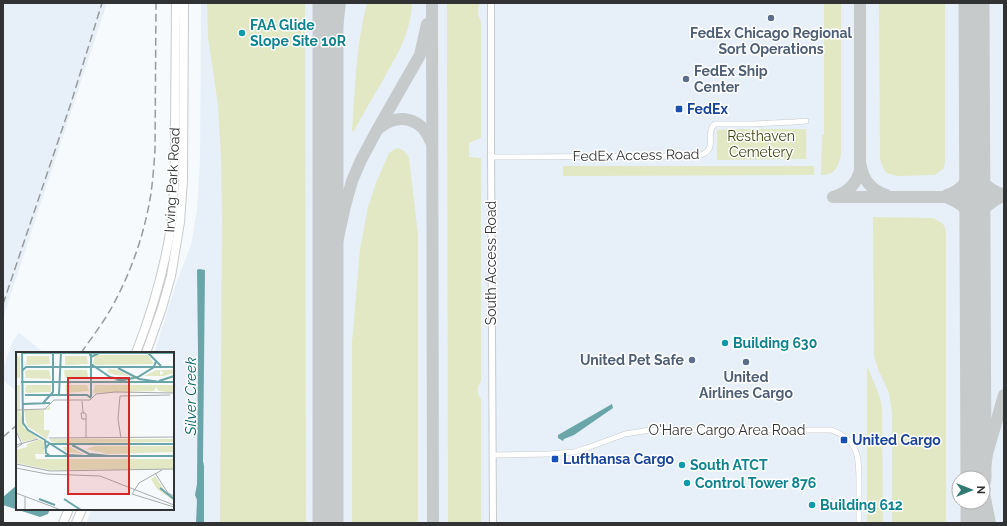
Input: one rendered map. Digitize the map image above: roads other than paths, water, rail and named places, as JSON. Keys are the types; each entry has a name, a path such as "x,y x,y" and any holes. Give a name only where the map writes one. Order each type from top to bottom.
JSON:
{"main road":[{"name":"Irving Park Road","path":"136,352 162,275 171,226 175,157 176,3"},
{"name":"Irving Park Road","path":"146,352 162,308 171,276 180,222 184,180 184,3"},
{"path":"63,523 69,510"},
{"path":"76,523 82,510"}],"street":[{"name":"South Access Road","path":"491,3 492,523"},
{"name":"FedEx Access Road","path":"491,157 698,156 704,155 708,151 710,146 711,129 715,124 752,124 806,121"},
{"name":"O'Hare Cargo Area Road","path":"492,455 574,452 625,434 650,430 831,430 845,436 857,453 859,465 859,523"}],"water":[{"path":"197,270 205,270 203,461 204,523 196,523 197,500 195,495 197,484"},
{"path":"612,404 613,408 574,435 564,439 563,441 558,438 558,435"},
{"path":"16,486 16,509 3,505 3,497"},
{"path":"18,510 50,510 48,514 40,517"}],"railway":[{"path":"3,304 71,103 102,3"},
{"path":"82,352 106,317 120,292 137,250 148,208 155,150 156,3"},
{"path":"3,437 16,426"}],"place":[{"name":"FedEx Chicago Regional Sort Operations","path":"771,18"},
{"name":"FAA Glide Slope Site 10R","path":"242,33"},
{"name":"FedEx Ship Center","path":"686,79"},
{"name":"FedEx","path":"679,109"},
{"name":"Building 630","path":"725,343"},
{"name":"United Pet Safe","path":"692,360"},
{"name":"United Airlines Cargo","path":"746,362"},
{"name":"United Cargo","path":"844,440"},
{"name":"Lufthansa Cargo","path":"555,459"},
{"name":"South ATCT","path":"682,465"},
{"name":"Control Tower 876","path":"687,483"},
{"name":"Building 612","path":"812,505"}],"park label":[{"name":"Resthaven Cemetery","path":"761,144"}],"water label":[{"name":"Silver Creek","path":"191,396"}]}
